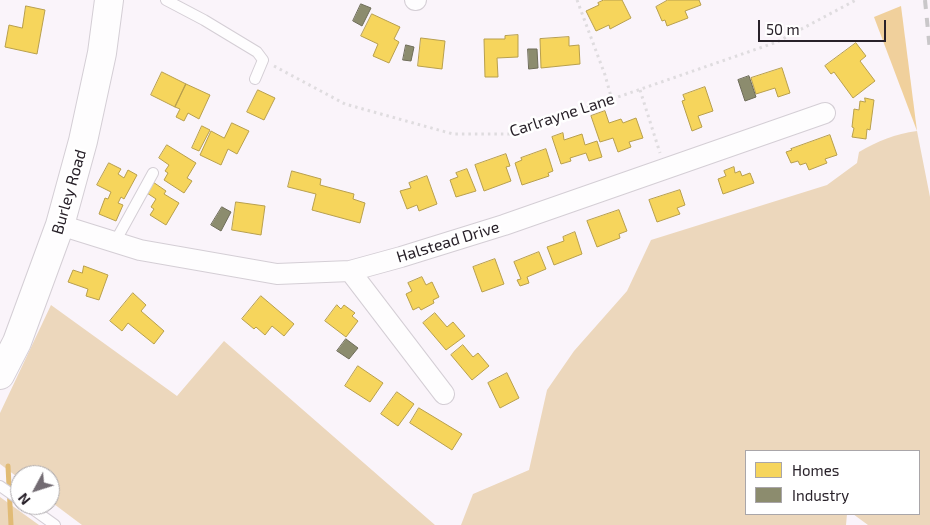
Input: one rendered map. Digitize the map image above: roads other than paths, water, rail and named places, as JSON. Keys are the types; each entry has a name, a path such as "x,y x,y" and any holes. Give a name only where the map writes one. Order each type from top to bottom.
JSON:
{"main road":[{"name":"Burley Road","path":"0,375 17,342 60,225 83,141 102,53 110,0"}],"street":[{"name":"Halstead Drive","path":"60,225 140,250 277,274 350,271 504,225 825,112"},
{"path":"350,271 444,394"}],"lane":[{"path":"166,0 257,52 263,60 255,79"},
{"path":"115,242 152,174"},
{"path":"41,515 55,525"}],"waterway":[{"path":"8,466 11,525"}],"railway":[{"path":"925,0 930,51"}]}
